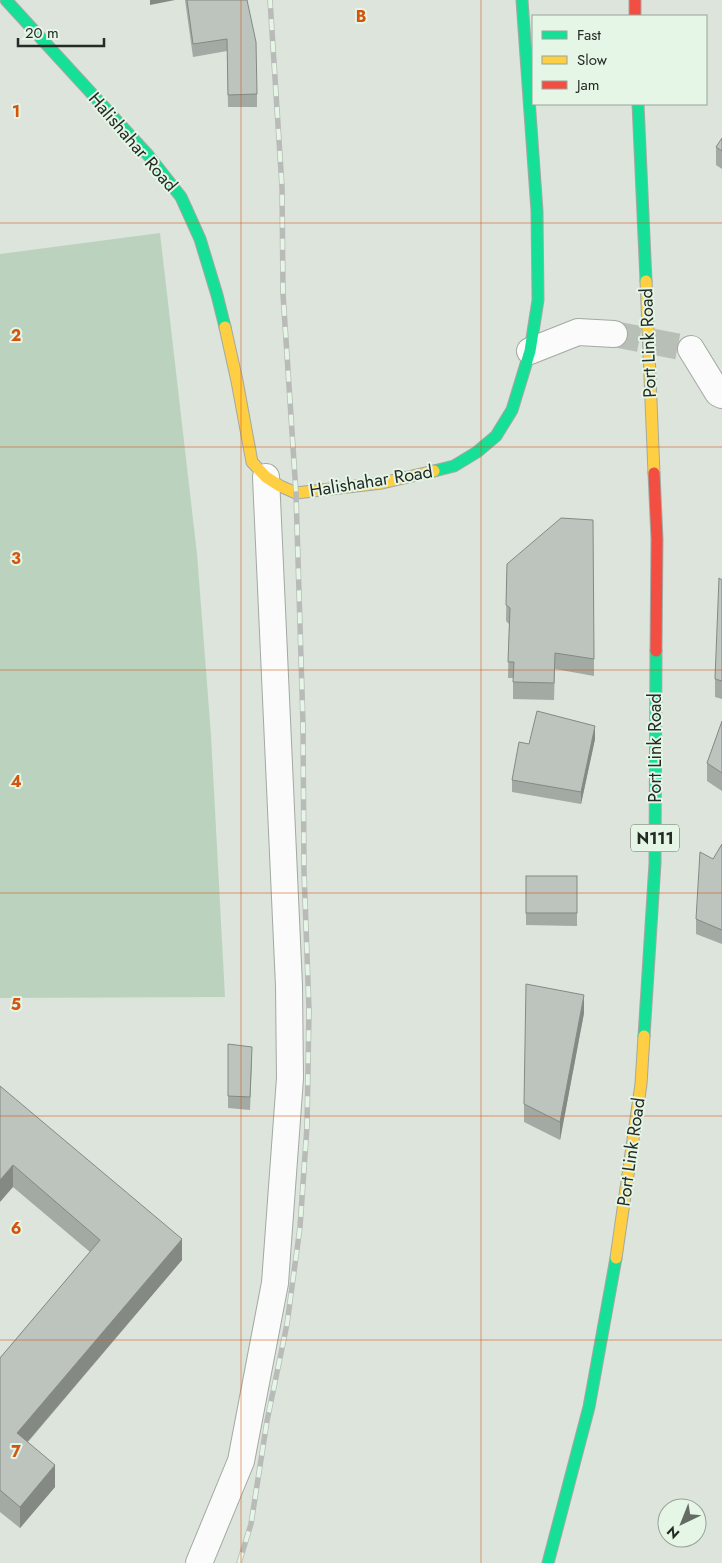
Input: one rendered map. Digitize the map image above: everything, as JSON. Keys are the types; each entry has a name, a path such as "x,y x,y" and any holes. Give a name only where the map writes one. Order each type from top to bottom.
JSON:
{"main road":[{"name":"Halishahar Road","path":"6,0 148,155 181,197 200,239 217,294 237,381 252,462 266,477 296,493 382,482 454,466 477,452 496,436 512,410 530,351 538,300 537,210 522,0"},
{"path":"635,0 635,15"},
{"name":"Port Link Road","path":"548,1563 589,1407 617,1254 641,1084 655,863 657,539 638,105"}],"street":[{"path":"530,351 578,332 614,334"},
{"path":"691,349 718,393 722,395"},
{"path":"198,1563 241,1461 275,1283 290,1078 289,986 266,477"}],"green space":[{"path":"160,233 197,554 211,735 225,997 0,998 0,254"}],"building":[{"path":"187,0 247,0 256,42 257,94 228,95 227,39 193,44"},
{"path":"722,138 722,151 716,147"},
{"path":"561,518 593,520 594,659 555,653 554,683 513,682 514,662 508,662 510,608 506,605 507,564"},
{"path":"719,578 722,580 722,681 715,679"},
{"path":"537,711 595,726 581,792 512,780 519,742 529,744"},
{"path":"722,721 722,773 707,763"},
{"path":"722,844 722,930 696,919 700,852 713,859"},
{"path":"526,876 577,876 577,913 526,913"},
{"path":"526,984 584,995 560,1122 524,1104"},
{"path":"228,1044 252,1047 250,1097 228,1096"},
{"path":"0,1086 182,1239 17,1433 55,1465 20,1507 0,1490 0,1358 100,1240 13,1165 0,1180"}],"tunnel":[{"path":"614,334 691,349"}],"railway":[{"path":"239,1563 251,1524 267,1421 287,1324 300,1227 307,1126 309,1010 304,871 303,724 296,493 283,294 282,187 270,0"}],"traffic: fast":[{"path":"6,0 148,155 181,197 200,239 225,327"},
{"path":"434,471 454,466 477,452 496,436 512,410 530,351 538,300 537,211 522,0"},
{"path":"638,105 646,281"},
{"path":"644,1036 655,863 656,651"},
{"path":"548,1563 589,1407 616,1258"}],"traffic: slow":[{"path":"646,281 654,473"},
{"path":"225,327 252,462 266,477 296,493 382,483 434,471"},
{"path":"616,1258 641,1084 644,1036"}],"traffic: jam":[{"path":"635,0 635,15"},
{"path":"654,473 657,539 656,651"}]}
